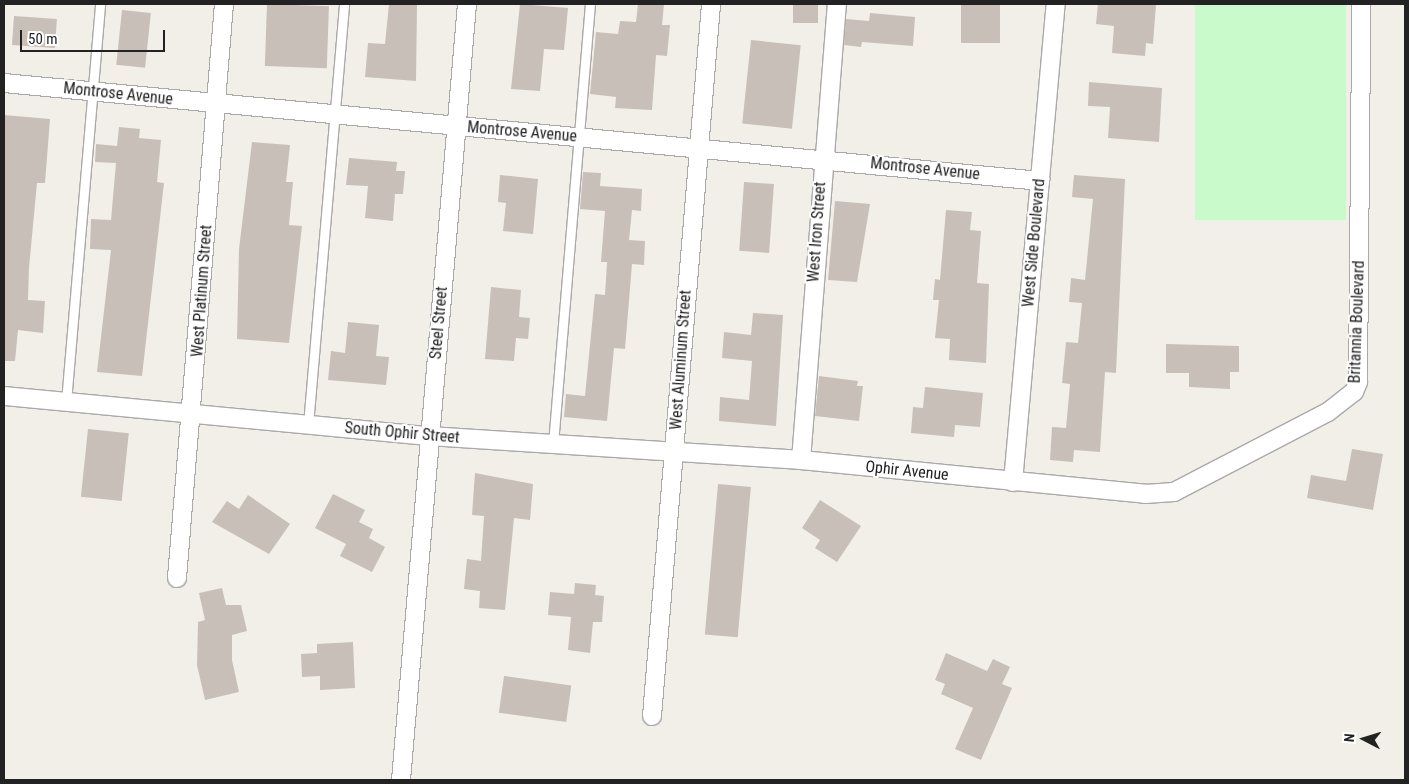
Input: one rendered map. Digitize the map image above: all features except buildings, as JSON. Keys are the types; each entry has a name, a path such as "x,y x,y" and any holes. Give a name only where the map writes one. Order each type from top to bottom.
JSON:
{"street":[{"name":"West Platinum Street","path":"177,578 193,415 224,4"},
{"name":"Steel Street","path":"401,780 414,642 455,126 467,4"},
{"name":"West Aluminum Street","path":"652,716 697,149 711,4"},
{"name":"West Iron Street","path":"801,460 822,159 837,4"},
{"name":"West Side Boulevard","path":"1013,482 1056,4"},
{"name":"Britannia Boulevard","path":"1013,482 1145,494 1174,492 1328,412 1354,392 1358,382 1361,4"},
{"name":"Montrose Avenue","path":"4,83 1040,181"},
{"name":"South Ophir Street","path":"4,396 430,436 801,460"},
{"name":"Ophir Avenue","path":"801,460 1013,482"}],"lane":[{"path":"66,402 100,4"},
{"path":"308,425 344,4"},
{"path":"553,444 590,4"}],"green space":[{"path":"1195,4 1346,4 1346,220 1195,220"}]}
